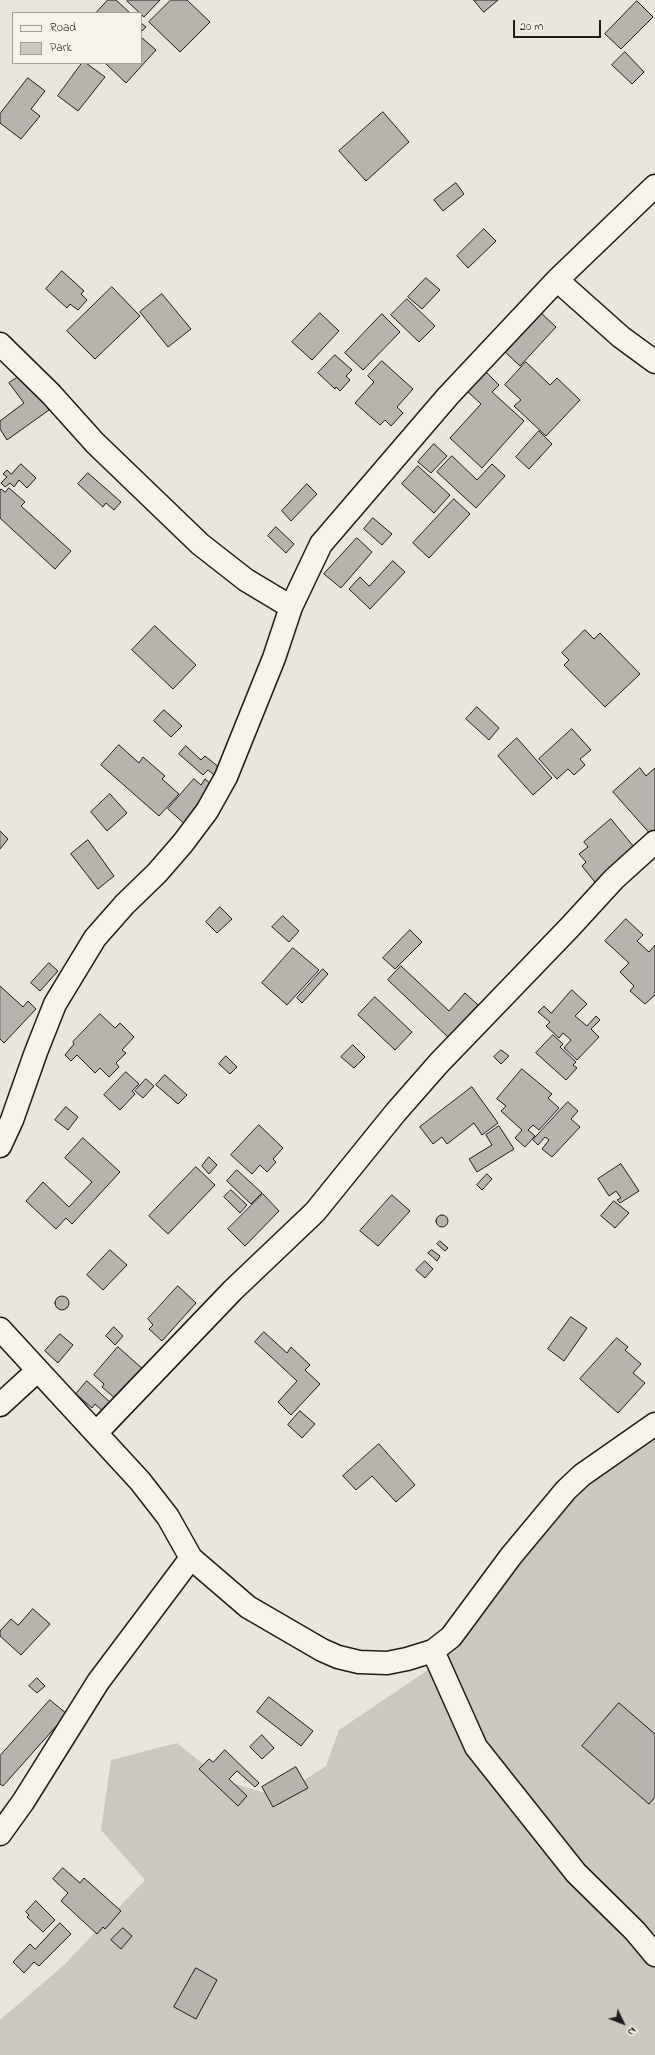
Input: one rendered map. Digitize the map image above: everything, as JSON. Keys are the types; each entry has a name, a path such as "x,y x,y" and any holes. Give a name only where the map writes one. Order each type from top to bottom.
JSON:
{"street":[{"path":"0,1146 12,1120 55,1004 91,944 124,904 157,873 183,843 207,811 226,776 274,658 292,607 321,544 448,396 557,280 655,186"},
{"path":"557,280 621,337 655,362"},
{"path":"0,344 50,394 95,443 200,544 246,580 292,607"},
{"path":"97,1432 233,1290 315,1212 396,1112 439,1063 560,938 614,879 655,842"},
{"path":"0,1329 97,1432 158,1503 191,1558 248,1607 311,1644 338,1657 359,1662 387,1663 433,1651 450,1637 511,1556 566,1490 582,1475 655,1424"},
{"path":"0,1405 37,1370"},
{"path":"0,1834 23,1802 98,1682 191,1558"},
{"path":"433,1651 476,1747 576,1873 635,1931 655,1955"}],"green space":[{"path":"655,1428 655,2055 0,2055 0,2020 64,1965 145,1880 101,1830 111,1760 177,1743 223,1780 278,1797 326,1766 339,1730 425,1672 599,1471"}],"building":[{"path":"108,0 116,0 129,12 97,12"},
{"path":"160,0 144,17 142,12 139,12 127,1"},
{"path":"171,0 187,0 210,22 180,52 149,22"},
{"path":"474,0 498,0 484,12"},
{"path":"637,1 653,17 621,49 605,34"},
{"path":"142,24 146,27 142,31"},
{"path":"142,38 156,50 126,83 106,64 142,64"},
{"path":"625,52 644,72 632,84 612,65"},
{"path":"81,64 87,64 105,77 78,111 58,96"},
{"path":"28,78 45,91 31,109 40,116 21,139 0,123 0,114"},
{"path":"383,112 409,142 366,181 339,151"},
{"path":"456,183 464,194 443,211 434,200"},
{"path":"484,229 496,241 468,268 457,256"},
{"path":"62,271 84,291 81,294 87,300 78,310 70,304 67,308 46,289"},
{"path":"426,278 440,290 422,309 408,297"},
{"path":"112,287 140,316 95,359 67,331"},
{"path":"162,294 191,329 168,347 140,312"},
{"path":"407,299 435,326 419,342 391,315"},
{"path":"539,311 556,327 520,366 503,350"},
{"path":"320,313 339,331 312,360 292,342"},
{"path":"382,314 400,332 363,370 345,353"},
{"path":"335,355 352,370 346,376 350,380 340,391 336,387 335,389 318,373"},
{"path":"382,361 413,389 397,407 403,413 391,426 385,420 380,425 355,403 374,382 368,376"},
{"path":"526,362 550,385 557,378 580,400 546,436 514,406 521,400 505,385"},
{"path":"485,371 499,385 492,392 524,421 482,468 450,438 481,404 467,391"},
{"path":"23,374 49,410 7,440 0,429 0,421 24,403 9,383"},
{"path":"539,431 552,444 529,469 516,457"},
{"path":"434,444 447,456 431,473 418,462"},
{"path":"452,456 477,480 492,464 505,476 476,508 437,472"},
{"path":"21,464 36,478 27,488 19,480 14,487 10,483 5,487 1,483 7,477 3,474 7,470 11,474"},
{"path":"418,466 450,495 434,513 402,484"},
{"path":"88,473 121,502 114,510 106,503 103,507 78,484"},
{"path":"307,484 317,494 291,521 282,511"},
{"path":"9,488 25,502 21,506 71,551 55,569 0,518 0,490 1,489 5,492"},
{"path":"454,499 470,514 429,558 413,543"},
{"path":"373,518 392,534 382,545 364,529"},
{"path":"276,527 294,544 286,553 268,536"},
{"path":"357,538 372,552 341,588 324,574"},
{"path":"393,561 405,572 370,609 349,589 360,577 369,586"},
{"path":"155,626 196,665 173,689 132,650"},
{"path":"585,630 594,639 600,633 640,674 605,707 564,665 569,660 562,653"},
{"path":"477,707 499,728 489,740 466,719"},
{"path":"164,710 182,726 171,737 154,721"},
{"path":"572,729 591,750 580,759 585,765 574,775 568,769 557,779 539,759"},
{"path":"517,738 552,778 533,795 498,756"},
{"path":"119,745 139,763 143,757 165,776 162,779 179,794 159,816 101,765"},
{"path":"186,746 201,760 205,756 220,768 214,775 208,770 203,775 179,754"},
{"path":"640,768 646,776 655,768 655,836 653,837 613,792"},
{"path":"194,779 201,785 205,779 218,790 187,826 168,809"},
{"path":"110,794 127,813 107,831 91,812"},
{"path":"611,819 634,847 618,861 622,866 598,886 582,866 586,862 579,854 588,847 584,842"},
{"path":"0,831 8,839 0,849"},
{"path":"88,840 114,876 98,889 71,854"},
{"path":"220,907 232,919 217,933 206,922"},
{"path":"283,916 299,931 289,942 272,927"},
{"path":"626,919 643,935 637,941 649,952 655,945 655,995 645,1004 630,991 634,986 620,972 629,963 605,941"},
{"path":"410,930 422,942 395,969 383,958"},
{"path":"293,948 319,970 287,1005 262,983"},
{"path":"49,963 58,971 40,991 31,983"},
{"path":"401,966 449,1011 465,993 478,1005 449,1038 388,980"},
{"path":"323,969 328,974 302,1003 297,998"},
{"path":"0,986 23,1007 28,1001 36,1009 4,1043 0,1039"},
{"path":"572,990 587,1004 575,1016 587,1026 596,1016 600,1020 591,1029 599,1037 577,1060 564,1048 571,1040 563,1033 559,1038 546,1026 550,1022 538,1012 544,1006 551,1013"},
{"path":"375,997 412,1032 395,1050 358,1015"},
{"path":"100,1014 115,1028 120,1023 134,1037 122,1050 126,1053 116,1063 119,1067 109,1077 100,1068 95,1073 77,1055 71,1061 65,1055 74,1044 73,1042"},
{"path":"553,1035 563,1044 560,1047 576,1062 573,1065 577,1068 566,1080 536,1053"},
{"path":"353,1045 365,1057 354,1068 341,1057"},
{"path":"501,1050 509,1056 501,1064 494,1057"},
{"path":"226,1056 237,1067 230,1074 219,1064"},
{"path":"522,1069 552,1094 548,1098 559,1108 539,1130 533,1125 528,1130 535,1136 525,1147 515,1138 522,1130 501,1111 506,1106 497,1099"},
{"path":"126,1072 139,1084 132,1091 135,1094 120,1110 104,1095"},
{"path":"165,1075 187,1095 178,1104 156,1085"},
{"path":"146,1079 154,1086 143,1098 135,1091"},
{"path":"472,1087 498,1123 482,1135 474,1123 447,1144 442,1137 433,1144 420,1127"},
{"path":"568,1102 578,1111 571,1119 580,1127 552,1157 542,1149 549,1140 545,1137 538,1145 533,1140"},
{"path":"66,1107 78,1117 68,1130 55,1120"},
{"path":"259,1125 283,1148 273,1159 276,1162 267,1172 260,1165 252,1174 231,1155"},
{"path":"499,1126 514,1149 477,1172 469,1159 492,1145 486,1135"},
{"path":"83,1138 120,1172 72,1224 66,1218 56,1229 26,1201 43,1182 69,1207 92,1182 65,1158"},
{"path":"209,1157 217,1165 209,1174 202,1166"},
{"path":"621,1164 639,1191 620,1203 617,1200 621,1198 616,1191 609,1196 598,1179"},
{"path":"196,1167 215,1185 168,1234 149,1216"},
{"path":"237,1170 262,1193 251,1204 227,1181"},
{"path":"487,1174 492,1179 482,1190 477,1185"},
{"path":"231,1190 247,1205 240,1213 224,1197"},
{"path":"263,1194 279,1211 245,1246 228,1229"},
{"path":"392,1195 410,1211 378,1246 360,1231"},
{"path":"614,1201 629,1213 615,1228 601,1216"},
{"path":"440,1215 444,1215 448,1221 444,1227 440,1227 436,1223 436,1219"},
{"path":"440,1241 448,1248 445,1251 437,1244"},
{"path":"110,1250 127,1265 103,1290 87,1275"},
{"path":"432,1250 440,1256 437,1261 428,1253"},
{"path":"425,1261 433,1269 425,1278 416,1270"},
{"path":"178,1286 196,1303 162,1341 149,1329 153,1325 148,1319"},
{"path":"62,1296 67,1298 69,1303 67,1308 62,1310 57,1308 55,1303 57,1298"},
{"path":"571,1317 587,1328 564,1361 548,1349"},
{"path":"114,1327 123,1336 115,1345 106,1336"},
{"path":"264,1332 287,1353 291,1347 310,1365 305,1370 320,1384 291,1415 278,1402 297,1381 255,1342"},
{"path":"60,1334 73,1345 58,1363 45,1351"},
{"path":"617,1338 628,1347 625,1350 641,1364 633,1373 645,1383 618,1413 580,1379"},
{"path":"118,1347 144,1370 117,1400 102,1387 104,1384 94,1375"},
{"path":"87,1381 113,1405 106,1414 95,1404 92,1408 76,1394"},
{"path":"300,1411 315,1424 302,1438 288,1425"},
{"path":"379,1444 415,1485 396,1502 372,1476 356,1490 343,1476"},
{"path":"33,1609 50,1624 21,1655 0,1636 0,1631 11,1619 18,1625"},
{"path":"37,1678 45,1686 37,1693 29,1686"},
{"path":"269,1697 313,1731 301,1746 257,1712"},
{"path":"50,1700 67,1714 3,1786 0,1784 0,1756"},
{"path":"619,1703 655,1734 655,1797 649,1804 582,1746"},
{"path":"262,1735 274,1748 262,1759 250,1747"},
{"path":"225,1750 259,1783 255,1787 237,1771 229,1779 247,1796 238,1806 199,1769 209,1759 213,1762"},
{"path":"296,1767 308,1788 273,1807 262,1787"},
{"path":"63,1868 80,1883 84,1878 121,1911 105,1929 103,1927 97,1934 61,1901 68,1893 53,1879"},
{"path":"36,1901 55,1920 43,1932 27,1917 29,1915 26,1912"},
{"path":"60,1923 71,1934 39,1966 34,1962 24,1973 13,1962 30,1944 35,1949"},
{"path":"123,1928 132,1936 121,1949 111,1940"},
{"path":"196,1968 217,1980 196,2019 174,2007"}]}
